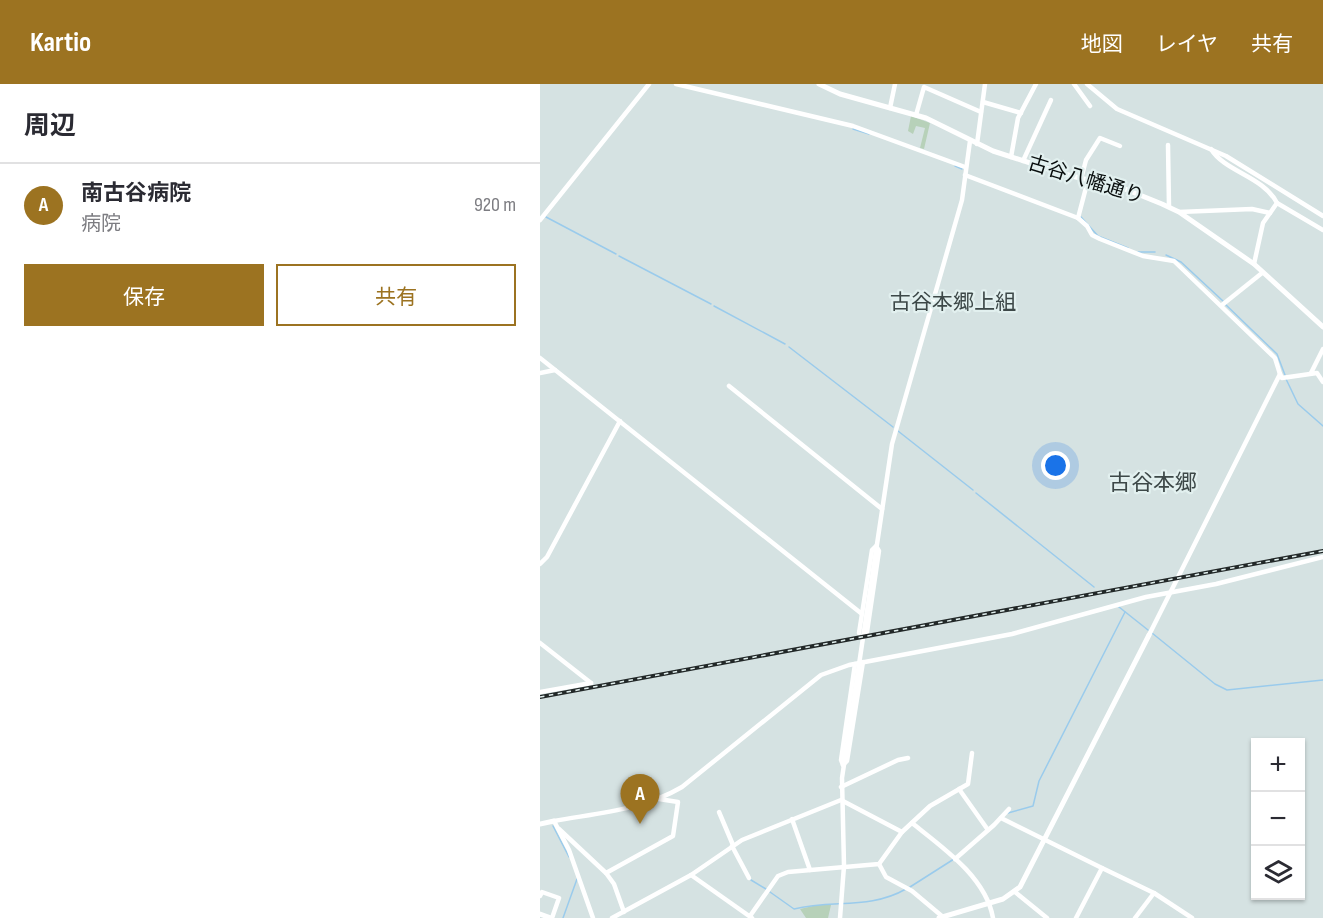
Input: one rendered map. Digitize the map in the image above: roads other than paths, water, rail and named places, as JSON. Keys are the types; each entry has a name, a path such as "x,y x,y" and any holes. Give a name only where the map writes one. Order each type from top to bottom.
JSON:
{"street":[{"path":"540,220 649,84"},
{"path":"676,84 853,126 965,167"},
{"name":"古谷八幡通り","path":"820,84 840,94 916,115 976,144 1011,157 1132,191 1169,207 1254,264 1323,327"},
{"path":"890,108 895,84"},
{"path":"976,144 985,84"},
{"path":"1011,157 1021,113 1036,84"},
{"path":"1074,84 1090,106"},
{"path":"1087,84 1106,102 1129,115 1210,148 1323,216"},
{"path":"916,115 924,87 929,86 981,112"},
{"path":"1023,161 1051,100"},
{"path":"983,102 1021,113"},
{"path":"1078,218 1086,160 1100,138 1120,146"},
{"path":"840,918 843,866 841,787 843,765 894,433 962,200 970,141"},
{"path":"1168,145 1169,207"},
{"path":"1210,148 1221,159 1262,186 1277,203 1323,230"},
{"path":"965,175 1078,218 1087,226 1092,235 1100,239 1143,256 1174,261 1275,358 1282,378 1317,373 1323,382"},
{"path":"1254,264 1261,230 1277,203"},
{"path":"1179,212 1252,209 1270,213"},
{"path":"1222,305 1262,273"},
{"path":"1311,373 1323,350"},
{"path":"540,358 862,614"},
{"path":"540,373 555,370"},
{"path":"879,864 886,877 912,891 941,917 990,903 1014,892 1026,879 1280,374"},
{"path":"729,386 882,508"},
{"path":"540,564 547,557 620,421"},
{"path":"859,633 872,550 876,546"},
{"path":"867,632 879,551 876,546"},
{"path":"540,824 648,804 682,787 821,675 863,662 1012,634 1170,592 1323,557"},
{"path":"540,643 591,683 540,692"},
{"path":"843,765 847,761 863,662"},
{"path":"843,765 841,760 855,664"},
{"path":"879,864 902,832 930,806 968,784 972,753"},
{"path":"841,787 898,760 908,758"},
{"path":"959,789 988,830"},
{"path":"606,873 673,836 678,802 659,799"},
{"path":"612,918 691,876 733,845 841,800 902,832"},
{"path":"955,858 1009,809"},
{"path":"719,812 749,878"},
{"path":"1001,818 1154,893 1192,918"},
{"path":"792,819 810,870"},
{"path":"554,821 569,850 593,918"},
{"path":"912,823 955,858 990,903 993,918"},
{"path":"557,828 606,873 614,884 624,912"},
{"path":"691,876 751,917 778,876 788,872 879,864"},
{"path":"1076,918 1102,868"},
{"path":"540,896 542,892 559,898 552,918 540,914"},
{"path":"1014,892 1047,918"},
{"path":"1135,918 1154,893"}],"waterway":[{"path":"853,129 869,134"},
{"path":"955,166 962,169"},
{"path":"546,217 616,254"},
{"path":"1081,217 1098,236 1128,248"},
{"path":"1138,252 1155,252"},
{"path":"1166,255 1181,262 1223,301"},
{"path":"619,256 711,304"},
{"path":"1225,304 1277,354 1285,375"},
{"path":"714,306 785,344"},
{"path":"789,347 893,427"},
{"path":"1286,379 1298,404 1323,426"},
{"path":"898,431 973,490"},
{"path":"976,493 1094,587"},
{"path":"1119,607 1148,630"},
{"path":"1008,813 1033,806 1039,781 1125,612"},
{"path":"1152,633 1215,684 1227,690 1323,680"},
{"path":"553,826 569,857"},
{"path":"910,887 954,859"},
{"path":"563,918 577,879"},
{"path":"751,880 766,889"},
{"path":"770,892 794,909 878,900 906,889"}],"railway":[{"path":"540,697 1323,551"}],"place":[{"name":"南古谷病院","path":"640,824"}],"district":[{"name":"古谷本郷上組","path":"953,302"},
{"name":"古谷本郷","path":"1153,483"}]}
